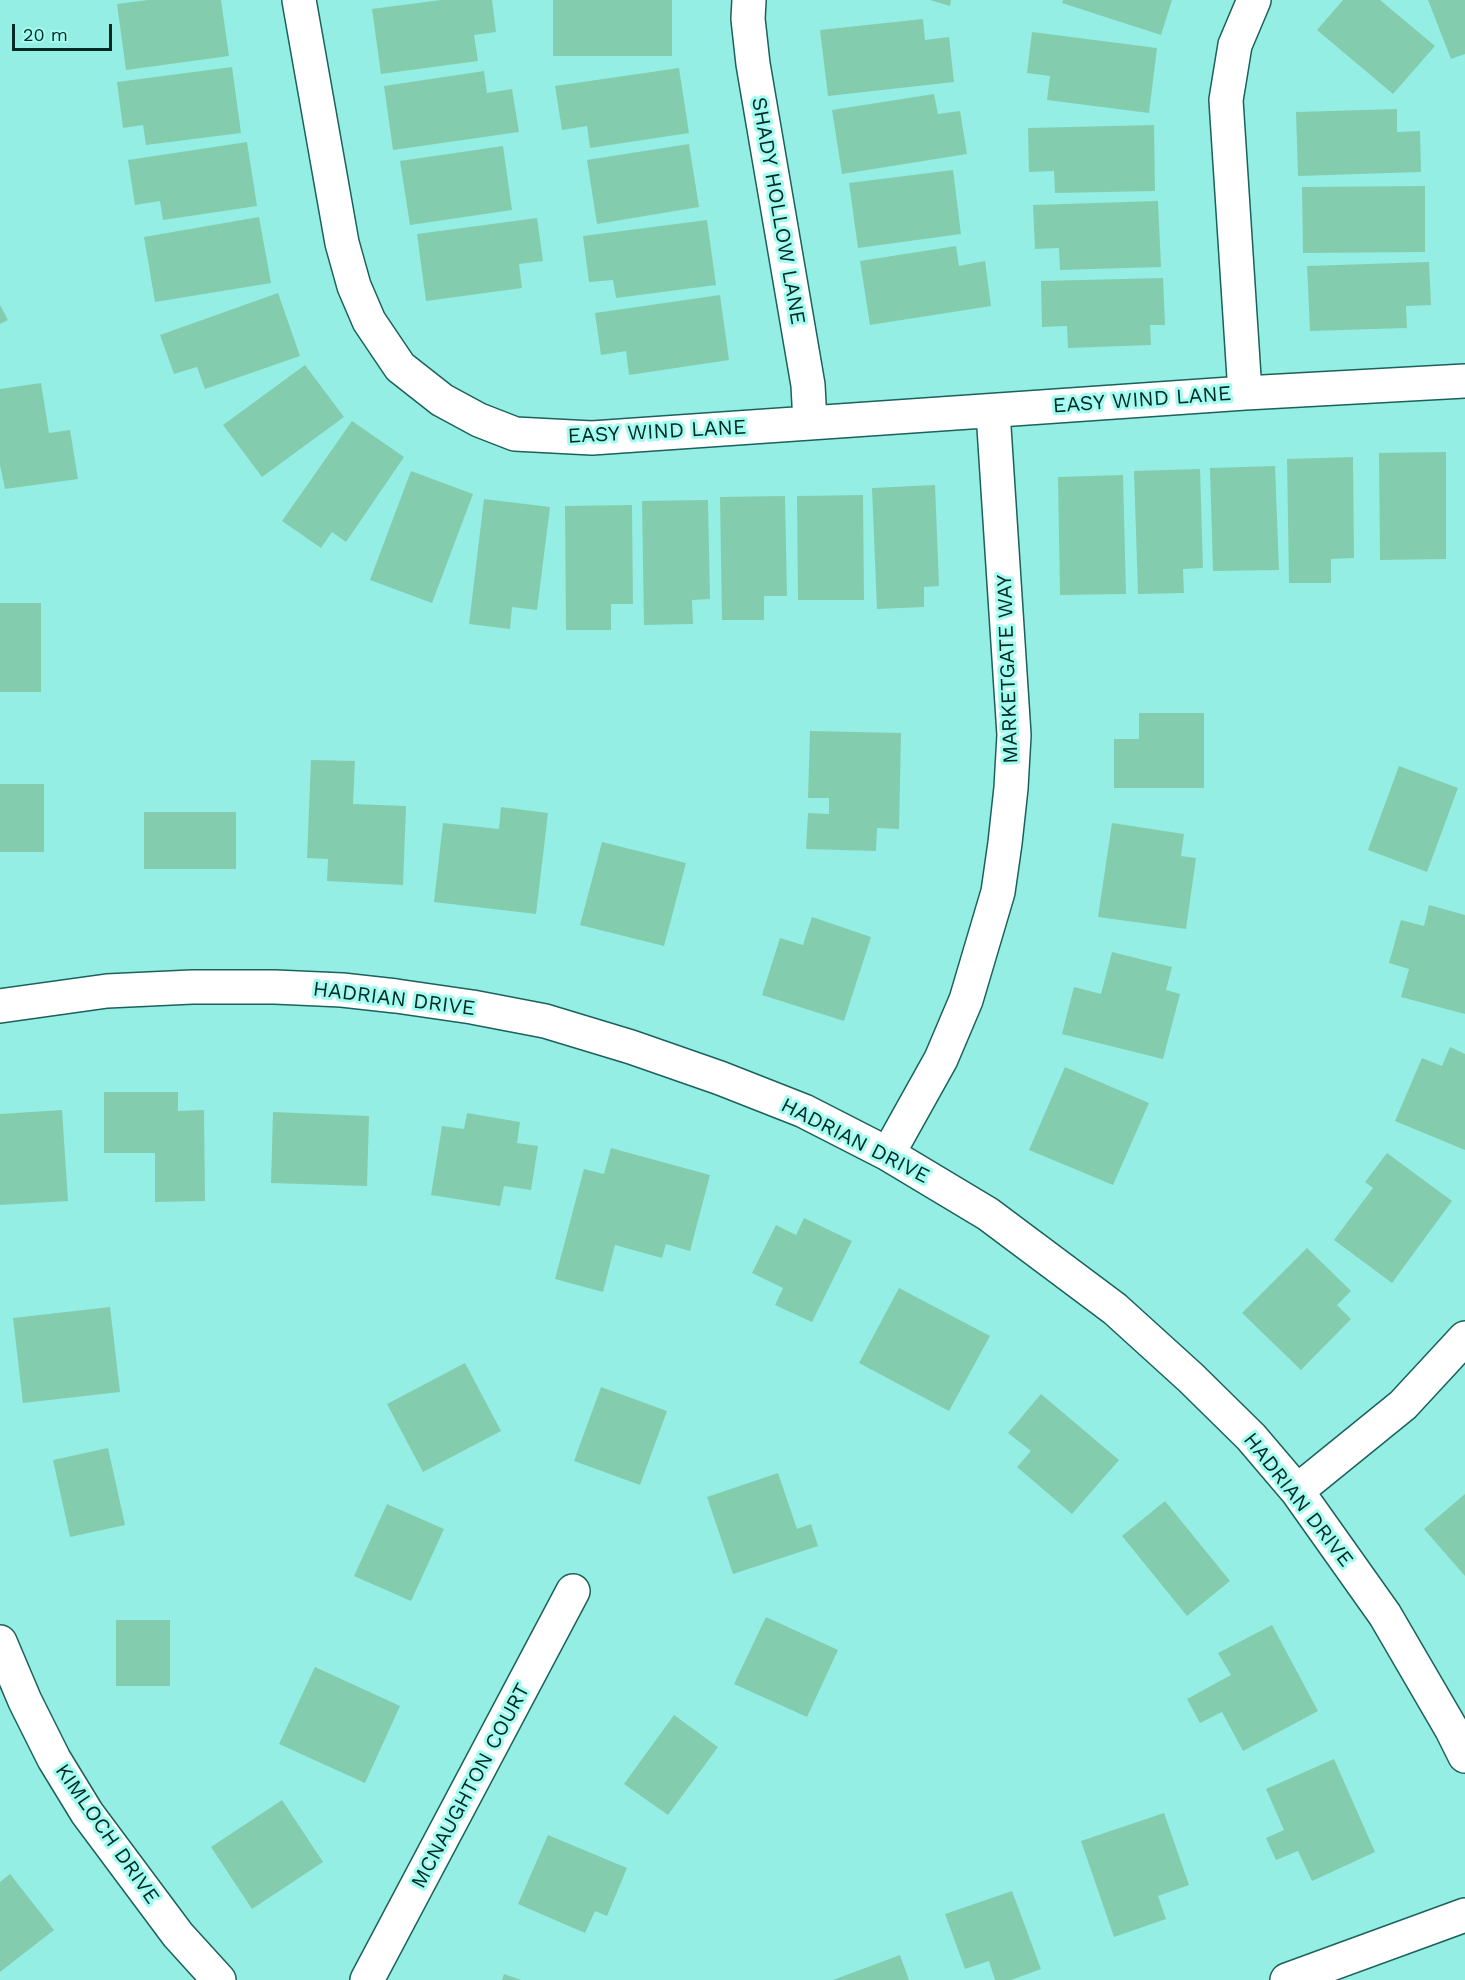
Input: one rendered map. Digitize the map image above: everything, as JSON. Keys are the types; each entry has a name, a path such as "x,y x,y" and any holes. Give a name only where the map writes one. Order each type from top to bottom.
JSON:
{"street":[{"name":"EASY WIND LANE","path":"299,0 342,243 354,286 369,321 400,366 442,400 478,420 515,434 592,438 1245,393 1465,381"},
{"name":"SHADY HOLLOW LANE","path":"749,0 748,19 753,64 808,386 810,423"},
{"name":"EASY WIND LANE","path":"1245,393 1226,100 1235,45 1254,0"},
{"name":"MARKETGATE WAY","path":"888,1154 941,1059 966,1000 998,892 1005,843 1014,735 993,412"},
{"name":"HADRIAN DRIVE","path":"0,1006 107,991 192,987 275,987 342,990 472,1007 545,1021 631,1047 720,1078 804,1111 888,1154 988,1214 1115,1308 1251,1437 1297,1491 1385,1615 1436,1701 1465,1756"},
{"path":"1297,1491 1403,1405 1465,1338"},
{"name":"MCNAUGHTON COURT","path":"367,1980 573,1591"},
{"name":"KIMLOCH DRIVE","path":"0,1642 25,1701 87,1813 178,1935 219,1980"},
{"path":"1287,1980 1465,1915"}],"building":[{"path":"148,0 221,0 229,56 126,70 117,4"},
{"path":"441,0 492,0 496,32 474,35 478,61 381,74 372,9"},
{"path":"553,0 672,0 672,56 553,56"},
{"path":"930,0 951,0 950,6"},
{"path":"1063,0 1172,0 1161,35 1062,3"},
{"path":"1343,0 1380,0 1435,46 1393,94 1317,30"},
{"path":"1428,0 1465,0 1465,54 1451,59"},
{"path":"923,19 925,40 949,37 954,82 828,96 820,30"},
{"path":"1032,32 1157,48 1149,113 1047,100 1050,76 1027,73"},
{"path":"232,67 241,133 146,145 143,125 123,128 117,82"},
{"path":"679,68 689,133 590,148 587,126 562,130 555,86"},
{"path":"484,71 487,93 512,89 519,132 393,150 384,86"},
{"path":"934,94 938,114 960,111 967,154 842,174 832,110"},
{"path":"1397,109 1397,132 1420,131 1421,172 1298,176 1296,112"},
{"path":"1154,125 1155,191 1055,193 1054,171 1029,172 1028,128"},
{"path":"247,142 257,206 163,220 160,201 135,205 128,160"},
{"path":"689,144 699,207 597,224 587,160"},
{"path":"503,146 512,210 410,225 400,161"},
{"path":"953,170 961,234 858,248 849,183"},
{"path":"1425,186 1425,252 1303,253 1302,187"},
{"path":"1158,201 1161,267 1060,270 1059,248 1035,249 1033,205"},
{"path":"259,217 271,283 155,302 144,237"},
{"path":"537,218 543,261 519,264 522,288 426,301 417,234"},
{"path":"707,220 716,285 616,298 613,280 589,282 583,236"},
{"path":"956,246 959,266 985,261 991,306 870,325 860,261"},
{"path":"1429,262 1431,305 1406,306 1407,328 1310,331 1307,266"},
{"path":"1163,278 1165,325 1150,325 1151,345 1068,348 1067,326 1042,327 1041,281"},
{"path":"278,293 300,356 205,389 197,367 174,374 160,335"},
{"path":"720,295 729,360 629,375 626,351 601,355 595,313"},
{"path":"0,305 8,320 0,324"},
{"path":"305,365 344,417 262,477 223,425"},
{"path":"41,383 49,433 70,430 78,479 5,489 0,465 0,389"},
{"path":"352,421 404,457 346,542 332,532 321,548 282,521"},
{"path":"1446,452 1446,559 1380,560 1379,453"},
{"path":"1353,457 1354,558 1331,559 1331,583 1289,583 1287,459"},
{"path":"1275,466 1279,570 1213,571 1210,468"},
{"path":"1200,469 1203,568 1183,569 1184,593 1138,594 1134,471"},
{"path":"411,471 473,494 432,603 370,580"},
{"path":"1123,475 1126,594 1060,595 1058,477"},
{"path":"935,485 939,586 924,587 924,607 877,609 872,488"},
{"path":"863,495 864,600 798,600 797,496"},
{"path":"785,496 787,596 764,596 764,620 722,620 720,497"},
{"path":"484,499 550,507 537,610 512,607 510,629 469,624"},
{"path":"708,500 710,599 692,600 693,624 644,625 642,501"},
{"path":"632,505 633,604 611,604 611,630 566,630 565,506"},
{"path":"0,603 41,603 41,692 0,692"},
{"path":"1139,713 1204,713 1204,788 1114,788 1114,739 1139,739"},
{"path":"810,731 901,733 899,829 877,828 876,851 806,849 808,813 829,814 829,798 808,798"},
{"path":"311,760 355,761 353,804 406,806 403,885 327,881 328,859 307,858"},
{"path":"1399,766 1458,788 1427,872 1368,850"},
{"path":"0,784 44,784 44,852 0,852"},
{"path":"501,807 548,813 536,914 434,902 443,823 499,829"},
{"path":"144,812 236,812 236,869 144,869"},
{"path":"1112,823 1184,834 1181,856 1196,858 1186,929 1098,917"},
{"path":"602,842 686,863 664,946 580,925"},
{"path":"1429,905 1465,915 1465,1014 1401,997 1409,969 1389,963 1401,920 1424,926"},
{"path":"812,917 871,937 844,1021 762,995 780,938 803,945"},
{"path":"1112,952 1172,967 1166,990 1180,994 1163,1059 1062,1034 1074,987 1101,994"},
{"path":"1450,1047 1465,1054 1465,1150 1395,1121 1422,1058 1442,1066"},
{"path":"1065,1067 1149,1103 1113,1185 1029,1150"},
{"path":"104,1092 178,1092 178,1111 204,1110 205,1201 155,1202 155,1153 104,1153"},
{"path":"62,1110 68,1201 0,1205 0,1114"},
{"path":"273,1112 369,1116 367,1186 271,1183"},
{"path":"467,1113 520,1122 517,1143 538,1146 531,1190 504,1186 500,1206 431,1195 442,1126 464,1129"},
{"path":"611,1148 710,1175 690,1251 666,1244 662,1258 615,1245 603,1292 555,1279 584,1169 604,1174"},
{"path":"1387,1153 1452,1201 1392,1283 1334,1240 1373,1188 1365,1182"},
{"path":"804,1218 852,1241 812,1322 775,1305 783,1288 752,1273 776,1225 796,1235"},
{"path":"1307,1248 1351,1291 1337,1305 1351,1319 1301,1370 1242,1313"},
{"path":"899,1288 990,1336 949,1411 859,1363"},
{"path":"110,1307 120,1392 23,1403 13,1318"},
{"path":"465,1363 501,1431 423,1472 387,1404"},
{"path":"601,1387 667,1411 640,1485 574,1461"},
{"path":"1041,1394 1119,1460 1072,1514 1017,1467 1031,1451 1008,1433"},
{"path":"108,1448 125,1525 70,1537 53,1460"},
{"path":"778,1473 797,1529 811,1524 818,1546 733,1574 707,1497"},
{"path":"1465,1494 1465,1576 1424,1529"},
{"path":"1165,1501 1230,1581 1187,1616 1122,1536"},
{"path":"387,1504 444,1529 411,1601 354,1576"},
{"path":"766,1617 838,1650 807,1717 734,1684"},
{"path":"116,1620 170,1620 170,1686 116,1686"},
{"path":"1272,1625 1318,1711 1243,1751 1222,1712 1200,1723 1187,1699 1231,1675 1218,1653"},
{"path":"315,1667 400,1706 365,1783 279,1744"},
{"path":"674,1715 718,1747 668,1815 624,1784"},
{"path":"1334,1759 1375,1852 1312,1881 1298,1851 1276,1860 1266,1838 1284,1830 1266,1789"},
{"path":"282,1800 323,1862 252,1909 211,1847"},
{"path":"1164,1813 1189,1885 1158,1896 1166,1919 1114,1937 1081,1841"},
{"path":"548,1835 627,1868 607,1916 595,1911 585,1933 518,1904"},
{"path":"10,1874 54,1930 0,1972 0,1882"},
{"path":"1012,1891 1041,1969 1011,1980 995,1980 989,1961 965,1969 945,1914"},
{"path":"900,1955 909,1980 833,1980"},
{"path":"504,1974 521,1980 502,1980"}]}
